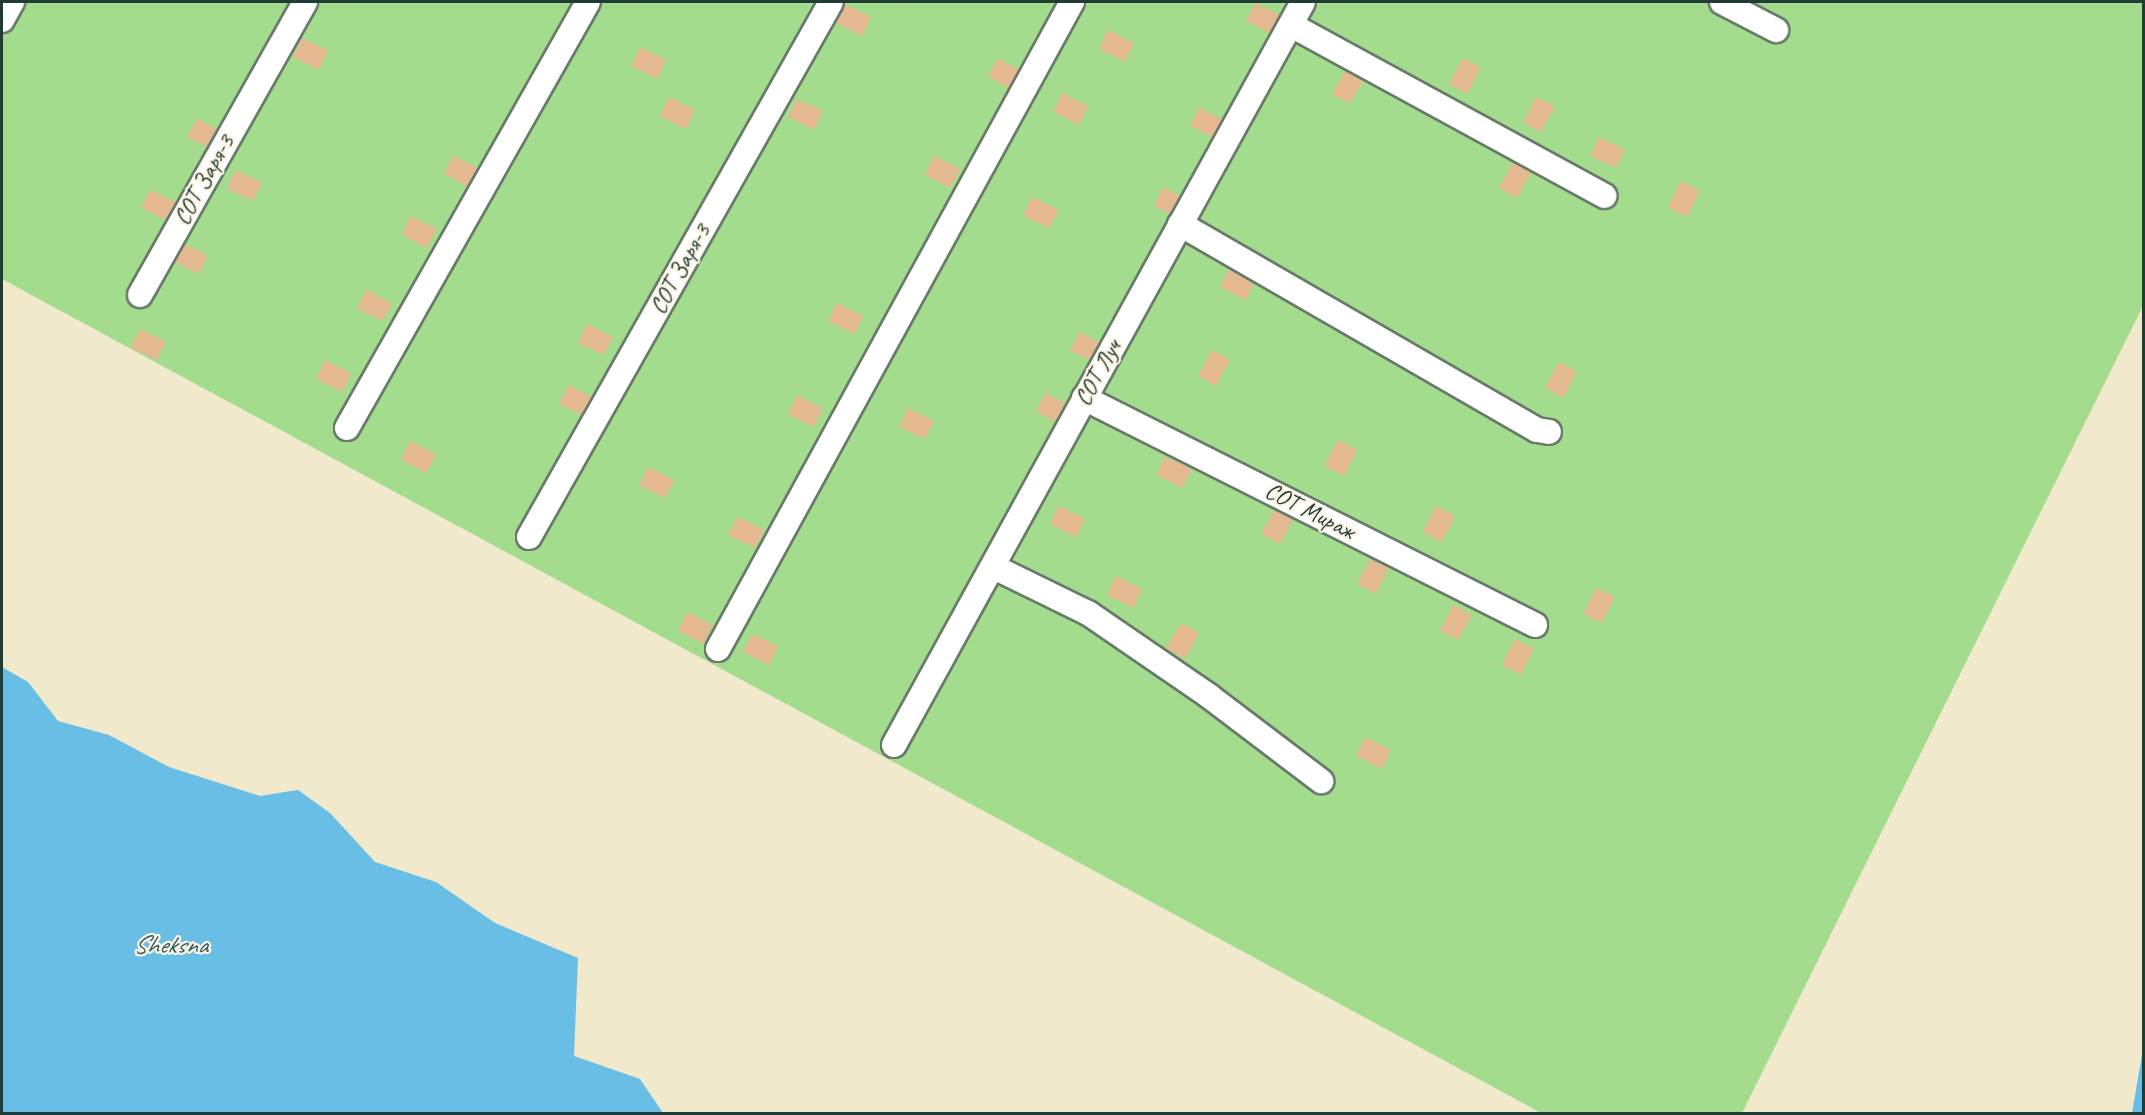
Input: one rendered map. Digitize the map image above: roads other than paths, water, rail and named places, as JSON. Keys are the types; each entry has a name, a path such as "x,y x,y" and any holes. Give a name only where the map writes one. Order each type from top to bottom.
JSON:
{"street":[{"path":"2,20 12,2"},
{"name":"СОТ Заря-3","path":"140,295 304,2"},
{"path":"347,428 588,2"},
{"name":"СОТ Заря-3","path":"529,537 831,2"},
{"path":"718,649 1072,2"},
{"name":"СОТ Луч","path":"894,745 1303,2"},
{"path":"1722,2 1776,30"},
{"path":"1291,25 1604,196"},
{"path":"1180,224 1537,430 1549,432"},
{"name":"СОТ Мираж","path":"1084,398 1535,625"},
{"path":"994,567 1088,613 1209,696 1321,781"}],"water":[{"name":"Sheksna","path":"2,667 28,682 58,721 109,735 169,767 260,796 298,790 330,813 375,862 436,882 495,923 578,958 574,1056 640,1079 663,1113 2,1113"},
{"path":"2143,1049 2143,1113 2132,1113"}]}
